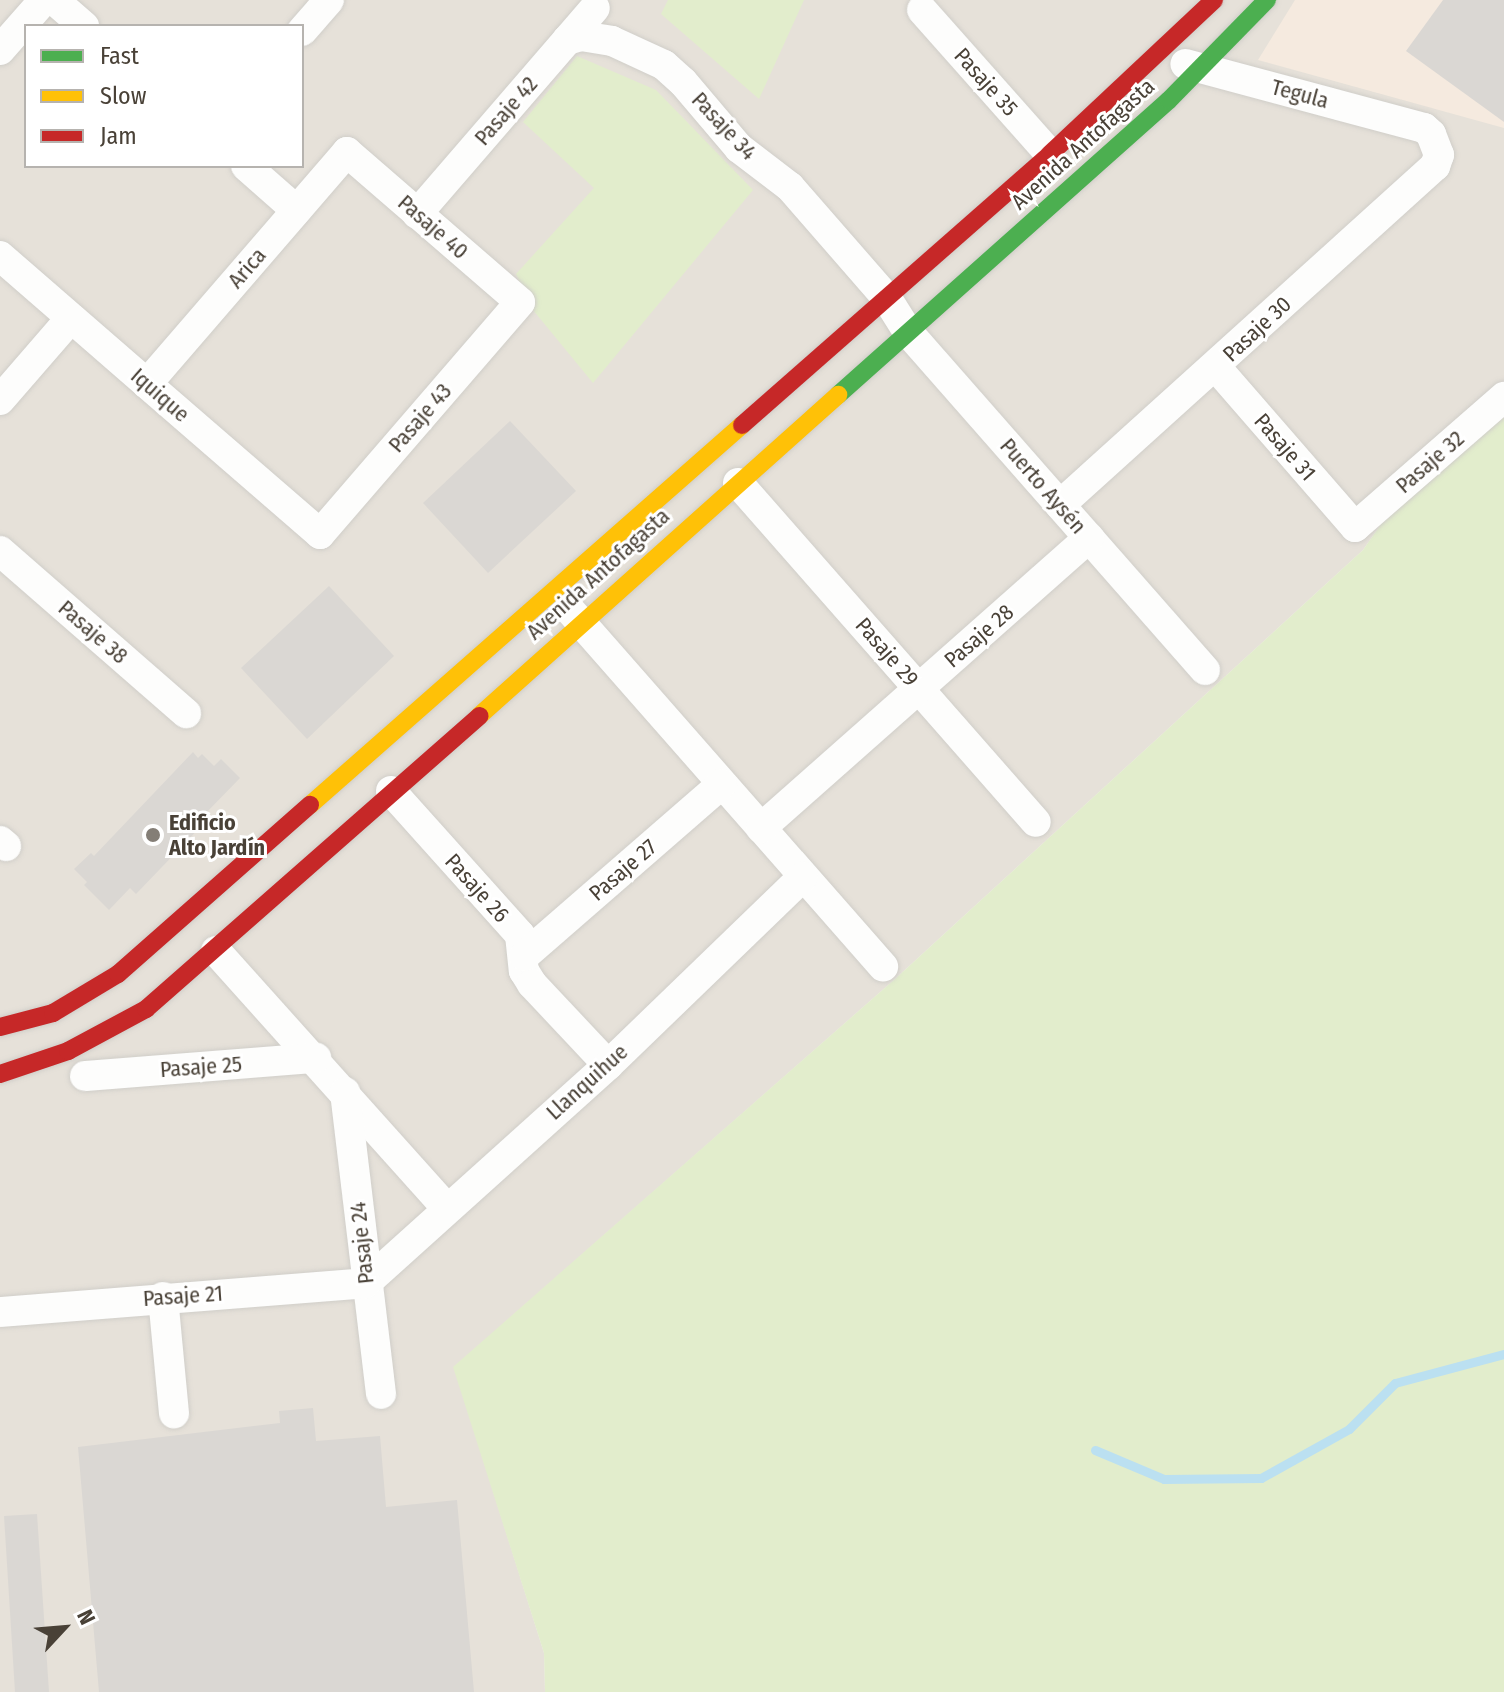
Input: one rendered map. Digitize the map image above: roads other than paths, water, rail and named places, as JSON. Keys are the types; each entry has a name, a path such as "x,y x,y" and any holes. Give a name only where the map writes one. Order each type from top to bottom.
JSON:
{"street":[{"path":"0,50 44,0"},
{"path":"54,0 82,24"},
{"path":"304,29 329,0"},
{"name":"Avenida Antofagasta","path":"0,1027 53,1013 118,974 1050,154 1214,0"},
{"name":"Avenida Antofagasta","path":"0,1074 68,1051 108,1032 146,1009 216,951 391,791 1203,68 1267,0"},
{"name":"Pasaje 42","path":"417,214 595,8"},
{"name":"Pasaje 35","path":"922,10 1050,154"},
{"name":"Pasaje 34","path":"567,40 581,36 612,41 664,65 683,82 739,148 790,187 886,297"},
{"name":"Tegula","path":"1156,56 1424,128 1436,143"},
{"name":"Pasaje 30","path":"1060,505 1435,166 1439,155 1436,143"},
{"name":"Pasaje 40","path":"347,152 520,302"},
{"name":"Arica","path":"147,384 347,152"},
{"path":"248,168 296,210"},
{"name":"Iquique","path":"0,256 320,534"},
{"name":"Puerto Aysén","path":"886,297 908,332 1205,670"},
{"name":"Pasaje 43","path":"320,534 520,302"},
{"path":"0,400 71,318"},
{"name":"Pasaje 31","path":"1216,367 1355,527"},
{"name":"Pasaje 32","path":"1355,527 1504,397"},
{"name":"Pasaje 29","path":"738,483 1036,822"},
{"name":"Pasaje 28","path":"761,828 1089,538"},
{"name":"Pasaje 38","path":"0,551 186,713"},
{"path":"554,593 883,967"},
{"name":"Pasaje 27","path":"524,956 722,784"},
{"name":"Pasaje 26","path":"391,791 520,935 524,971 532,984 608,1065"},
{"name":"Llanquihue","path":"366,1283 446,1207 608,1065 803,877"},
{"path":"216,951 316,1058 446,1207"},
{"name":"Pasaje 25","path":"85,1076 316,1058"},
{"name":"Pasaje 24","path":"345,1092 381,1394"},
{"name":"Pasaje 21","path":"0,1312 366,1283"},
{"path":"163,1297 174,1413"}],"waterway":[{"path":"1095,1450 1164,1479 1261,1478 1349,1429 1395,1383 1504,1354"}],"place":[{"name":"Edificio Alto Jardín","path":"153,835"}]}
